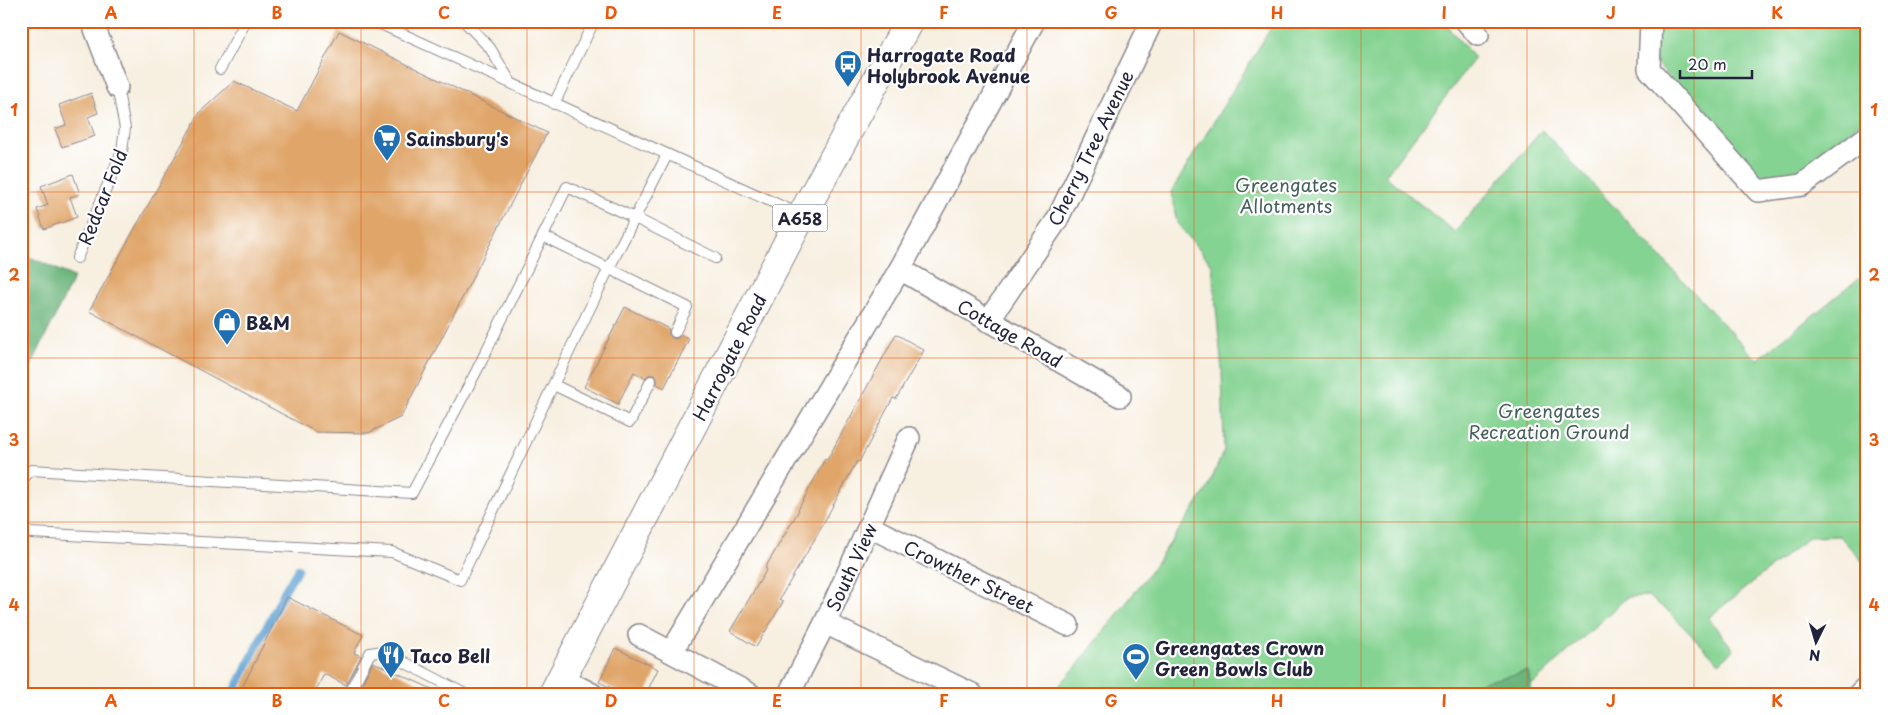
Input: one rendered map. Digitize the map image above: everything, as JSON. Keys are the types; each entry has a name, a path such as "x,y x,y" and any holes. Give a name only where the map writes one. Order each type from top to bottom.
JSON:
{"highway":[{"name":"Harrogate Road","path":"557,686 802,215 909,21"}],"street":[{"name":"Redcar Fold","path":"92,21 117,87"},
{"path":"672,652 900,269 1034,21"},
{"name":"Cherry Tree Avenue","path":"988,321 1057,220 1152,21"},
{"path":"1651,21 1649,69 1758,192 1802,185 1867,137"},
{"name":"Cottage Road","path":"900,269 1120,396"},
{"name":"South View","path":"789,694 825,623 909,438"},
{"name":"Crowther Street","path":"870,526 1068,625"},
{"path":"825,623 972,694"},
{"path":"640,635 750,694"},
{"path":"557,686 592,694"},
{"path":"1859,694 1867,686"}],"lane":[{"path":"220,69 246,21"},
{"path":"374,21 802,215"},
{"path":"464,21 490,48 512,84"},
{"path":"554,104 594,21"},
{"name":"Redcar Fold","path":"77,258 122,151 125,128 117,87"},
{"path":"21,528 31,533 392,552 460,580 609,268 667,155"},
{"path":"21,481 31,470 412,493 477,370 567,187 715,258"},
{"path":"543,236 687,307 675,332"},
{"path":"554,385 630,422 651,381"},
{"path":"349,694 370,653 383,652 465,694"}],"green space":[{"name":"Greengates Recreation Ground","path":"1275,21 1442,21 1475,58 1385,176 1455,232 1542,130 1757,360 1867,272 1867,567 1840,536 1809,537 1708,618 1734,650 1719,663 1669,612 1648,596 1627,597 1522,694 1051,694 1077,666 1148,575 1208,488 1224,450 1222,371 1212,265 1177,223 1171,192"},
{"path":"1658,21 1852,21 1867,40 1867,117 1790,180 1759,185 1650,55"},
{"path":"21,253 74,277 21,387"},
{"path":"1528,671 1532,694 1462,694 1483,682"}],"building":[{"path":"339,31 547,133 401,417 368,433 316,432 89,311 200,112 234,81 297,111"},
{"path":"91,93 98,113 88,117 95,136 62,147 55,129 66,125 59,105"},
{"path":"73,174 80,194 70,197 77,217 44,229 37,209 48,205 41,186"},
{"path":"625,307 669,329 668,333 672,338 676,339 681,335 689,339 664,388 657,384 657,378 654,375 648,375 645,378 634,372 618,404 584,387"},
{"path":"896,334 924,350 896,399 893,398 859,462 857,461 779,600 783,602 756,647 730,631 767,569 765,568"},
{"path":"287,597 363,635 354,653 361,656 346,685 324,674 314,694 239,694"},
{"path":"615,648 658,669 646,694 624,694 599,682"},
{"name":"Taco Bell","path":"373,662 443,694 363,694 358,691"}],"waterway":[{"path":"233,694 285,590 298,569"}],"place":[{"name":"Harrogate Road Holybrook Avenue","path":"848,88"},
{"name":"Sainsbury's","path":"387,162"},
{"name":"B&M","path":"227,346"},
{"name":"Taco Bell","path":"391,679"},
{"name":"Greengates Crown Green Bowls Club","path":"1136,681"}],"park label":[{"name":"Greengates Allotments","path":"1286,194"}]}
